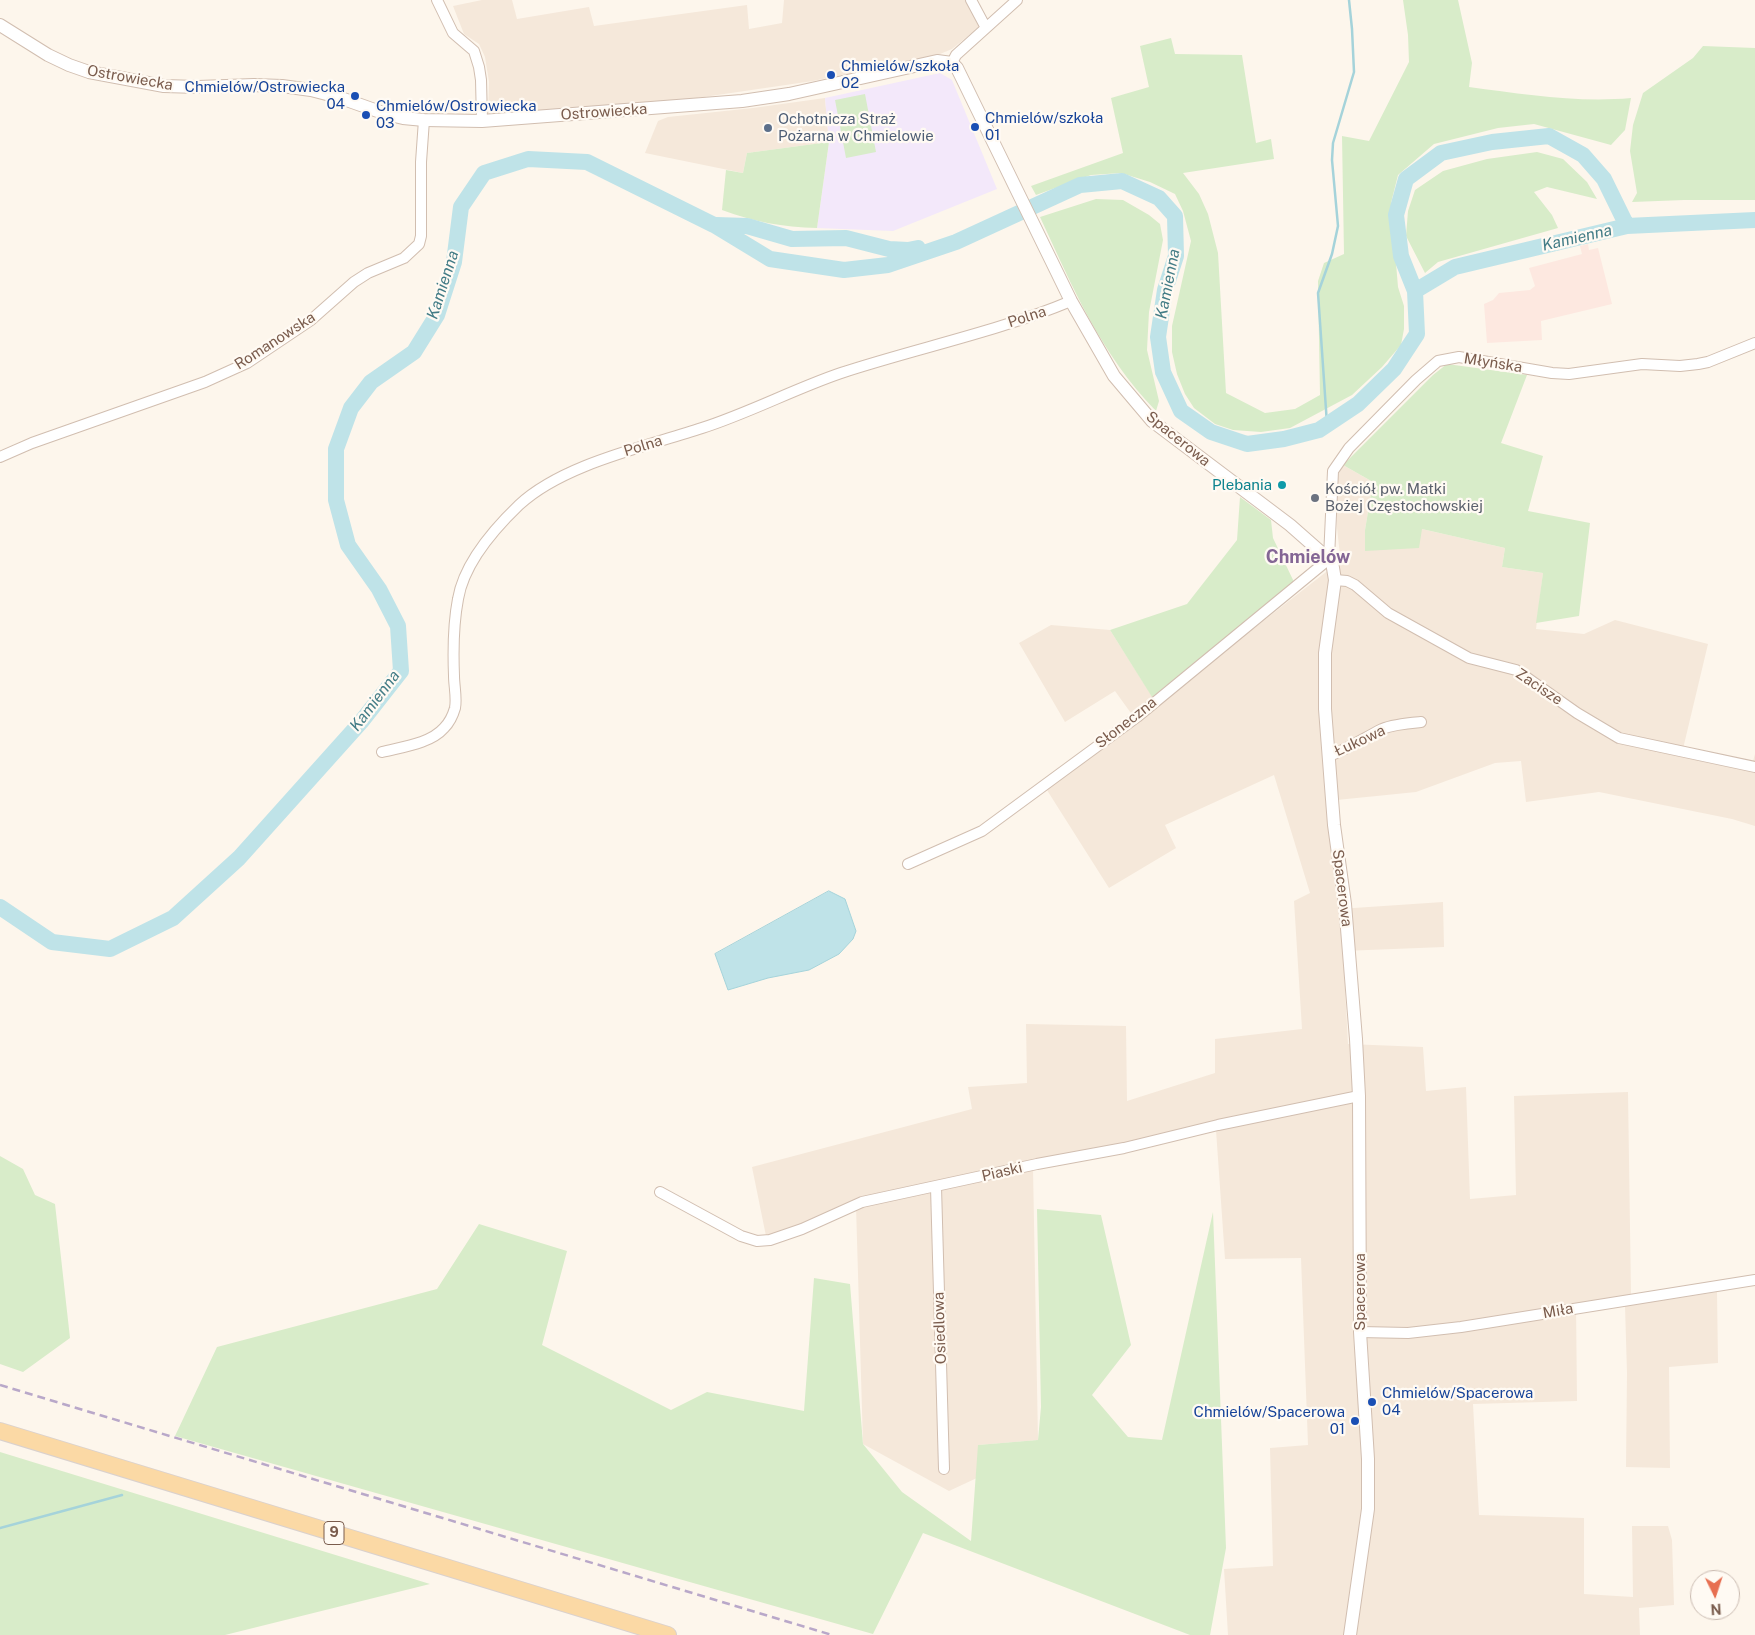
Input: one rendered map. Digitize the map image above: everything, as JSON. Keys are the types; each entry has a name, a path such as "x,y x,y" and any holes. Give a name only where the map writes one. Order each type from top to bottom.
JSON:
{"main road":[{"name":"9","path":"0,1431 668,1635"}],"street":[{"path":"437,0 453,32 474,51 481,80 482,121"},
{"path":"971,0 986,28"},
{"path":"952,63 956,55 1017,0"},
{"name":"Ostrowiecka","path":"0,25 48,55 89,72 164,86 263,85 311,90 338,97 386,114 424,120 482,121 742,101 789,94 937,61 952,63"},
{"name":"Spacerowa","path":"952,63 960,72 1001,161 1084,327 1114,376 1152,421 1290,525 1332,562 1335,580 1325,652 1325,709 1334,825 1347,929 1359,1096 1360,1332 1368,1459 1368,1509 1350,1635"},
{"name":"Romanowska","path":"0,457 32,443 205,382 247,363 311,320 354,282 368,273 404,258 419,244 421,236 421,162 424,120"},
{"name":"Polna","path":"382,752 422,741 443,730 448,723 455,707 454,631 461,586 470,567 495,531 519,505 538,491 553,482 602,460 703,428 835,376 931,348 1071,301"},
{"name":"Młyńska","path":"1329,558 1332,470 1350,448 1416,380 1438,361 1459,357 1552,373 1569,374 1642,364 1680,366 1698,364 1755,344"},
{"name":"Słoneczna","path":"908,864 982,831 1137,717 1329,558"},
{"name":"Zacisze","path":"1335,580 1355,585 1388,613 1469,658 1516,670 1578,713 1619,738 1755,767"},
{"name":"Łukowa","path":"1329,756 1350,747 1384,728 1421,722"},
{"name":"Piaski","path":"660,1192 741,1236 757,1241 770,1240 802,1229 862,1202 1037,1164 1124,1148 1218,1125 1359,1096"},
{"name":"Osiedlowa","path":"936,1187 944,1469"},
{"name":"Miła","path":"1360,1332 1408,1333 1461,1327 1755,1280"}],"shaded area":[{"path":"482,0 512,0 517,19 589,7 594,26 747,5 749,29 782,23 784,0 967,0 979,27 952,49 940,54 813,81 690,99 488,115 489,82 485,57 479,44 464,34 453,6"},
{"path":"940,73 952,80 997,189 893,231 817,228 829,142 825,98"},
{"path":"825,98 829,142 747,153 743,173 645,153 658,121 668,117"},
{"path":"1588,244 1589,250 1598,248 1612,304 1541,321 1542,340 1487,343 1484,304 1493,300 1499,293 1530,290 1535,286 1529,268 1582,254 1580,246"},
{"path":"1343,465 1373,482 1365,530 1422,529 1505,548 1502,567 1543,573 1536,629 1584,634 1615,620 1708,644 1682,753 1751,769 1755,754 1755,826 1732,819 1599,792 1526,802 1521,761 1495,763 1416,792 1327,801 1339,909 1443,902 1444,947 1343,951 1348,1044 1423,1047 1426,1091 1466,1087 1470,1199 1516,1195 1514,1096 1628,1092 1631,1295 1576,1304 1577,1401 1473,1404 1479,1515 1584,1518 1584,1594 1633,1597 1632,1526 1668,1526 1672,1540 1674,1605 1639,1608 1640,1635 1228,1635 1224,1569 1273,1566 1270,1448 1308,1445 1301,1258 1225,1259 1216,1130 1033,1168 1038,1440 978,1445 979,1477 949,1491 863,1444 856,1206 767,1241 752,1167 972,1109 968,1087 1027,1083 1026,1024 1126,1026 1127,1101 1215,1073 1215,1039 1302,1029 1294,901 1310,893 1274,775 1165,825 1176,848 1109,888 1045,787 1133,716 1115,691 1065,722 1019,643 1051,625 1110,630 1157,704 1326,572 1341,564 1337,528 1337,477"},
{"path":"1717,1292 1718,1363 1669,1367 1670,1468 1626,1467 1627,1373 1625,1306"}],"green space":[{"path":"1403,0 1458,0 1472,63 1469,87 1570,99 1631,98 1625,130 1611,145 1534,124 1498,128 1434,144 1398,175 1391,203 1398,287 1404,306 1404,329 1401,345 1382,367 1352,395 1290,428 1261,432 1233,430 1215,424 1194,408 1185,394 1177,374 1172,352 1172,326 1191,241 1183,211 1175,194 1150,182 1121,173 1091,175 1036,195 1031,186 1123,153 1111,98 1149,87 1140,46 1171,38 1175,54 1242,55 1256,143 1271,139 1274,159 1183,173 1199,194 1208,214 1218,253 1226,393 1265,413 1295,409 1320,395 1318,281 1324,263 1344,254 1342,136 1369,141 1409,62 1408,35"},
{"path":"1703,46 1755,48 1755,200 1632,202 1637,193 1630,151 1633,125 1643,93 1693,58"},
{"path":"865,94 876,152 846,158 835,100"},
{"path":"829,142 817,228 769,223 722,210 726,170 743,173 747,153"},
{"path":"1537,152 1563,159 1587,182 1597,199 1547,187 1534,192 1552,215 1558,228 1438,262 1425,273 1406,236 1408,211 1415,190 1443,171 1487,159"},
{"path":"1096,199 1123,200 1149,215 1160,224 1163,240 1149,312 1147,350 1159,401 1156,411 1136,389 1103,343 1076,294 1040,217"},
{"path":"1447,364 1527,375 1501,443 1543,456 1528,511 1590,523 1579,616 1536,623 1543,573 1502,567 1505,548 1422,529 1419,548 1365,551 1365,530 1373,482 1343,465 1433,375"},
{"path":"1240,497 1271,520 1273,538 1294,582 1152,697 1110,630 1187,604 1237,540"},
{"path":"0,1156 23,1169 35,1195 55,1204 70,1338 23,1372 0,1364"},
{"path":"1037,1209 1101,1215 1131,1345 1092,1395 1128,1437 1162,1440 1213,1212 1226,1548 1210,1635 1190,1635 923,1533 873,1634 175,1436 217,1347 437,1289 479,1224 567,1251 542,1345 671,1410 707,1392 804,1411 814,1278 850,1284 863,1444 902,1492 971,1541 978,1445 1038,1440 1041,1407"},
{"path":"0,1452 430,1584 225,1635 0,1635"}],"water":[{"path":"829,891 845,899 856,931 853,939 839,954 809,970 768,978 728,990 715,954"}],"waterway":[{"path":"1327,424 1318,293 1332,254 1338,226 1332,160 1333,143 1354,72 1349,0"},
{"name":"Kamienna","path":"1415,291 1401,256 1396,215 1406,179 1441,153 1492,142 1549,136 1583,155 1604,179 1627,226"},
{"name":"Kamienna","path":"0,907 52,942 110,949 173,918 239,858 361,722 401,671 398,626 379,589 348,545 336,500 336,449 351,408 371,382 414,352 437,315 454,262 461,207 484,173 528,159 587,162 714,225 770,259 844,270 888,265 956,242 1080,185 1122,181 1159,198 1175,216 1176,256 1165,290 1158,337 1163,372 1181,411 1211,432 1247,444 1284,439 1319,430 1358,404 1394,369 1417,334 1415,291 1455,267 1627,226 1755,220"},
{"name":"Kamienna","path":"716,225 747,226 792,239 846,238 889,249 908,250 918,248"},
{"path":"0,1528 122,1495"}],"railway":[{"path":"0,1385 832,1635"}],"place":[{"name":"Chmielów/szkoła 02","path":"831,75"},
{"name":"Chmielów/Ostrowiecka 04","path":"355,96"},
{"name":"Chmielów/Ostrowiecka 03","path":"366,115"},
{"name":"Chmielów/szkoła 01","path":"975,127"},
{"name":"Ochotnicza Straż Pożarna w Chmielowie","path":"768,128"},
{"name":"Plebania","path":"1282,485"},
{"name":"Kościół pw. Matki Bożej Częstochowskiej","path":"1315,498"},
{"name":"Chmielów/Spacerowa 04","path":"1372,1402"},
{"name":"Chmielów/Spacerowa 01","path":"1355,1421"}],"district":[{"name":"Chmielów","path":"1308,557"}]}
